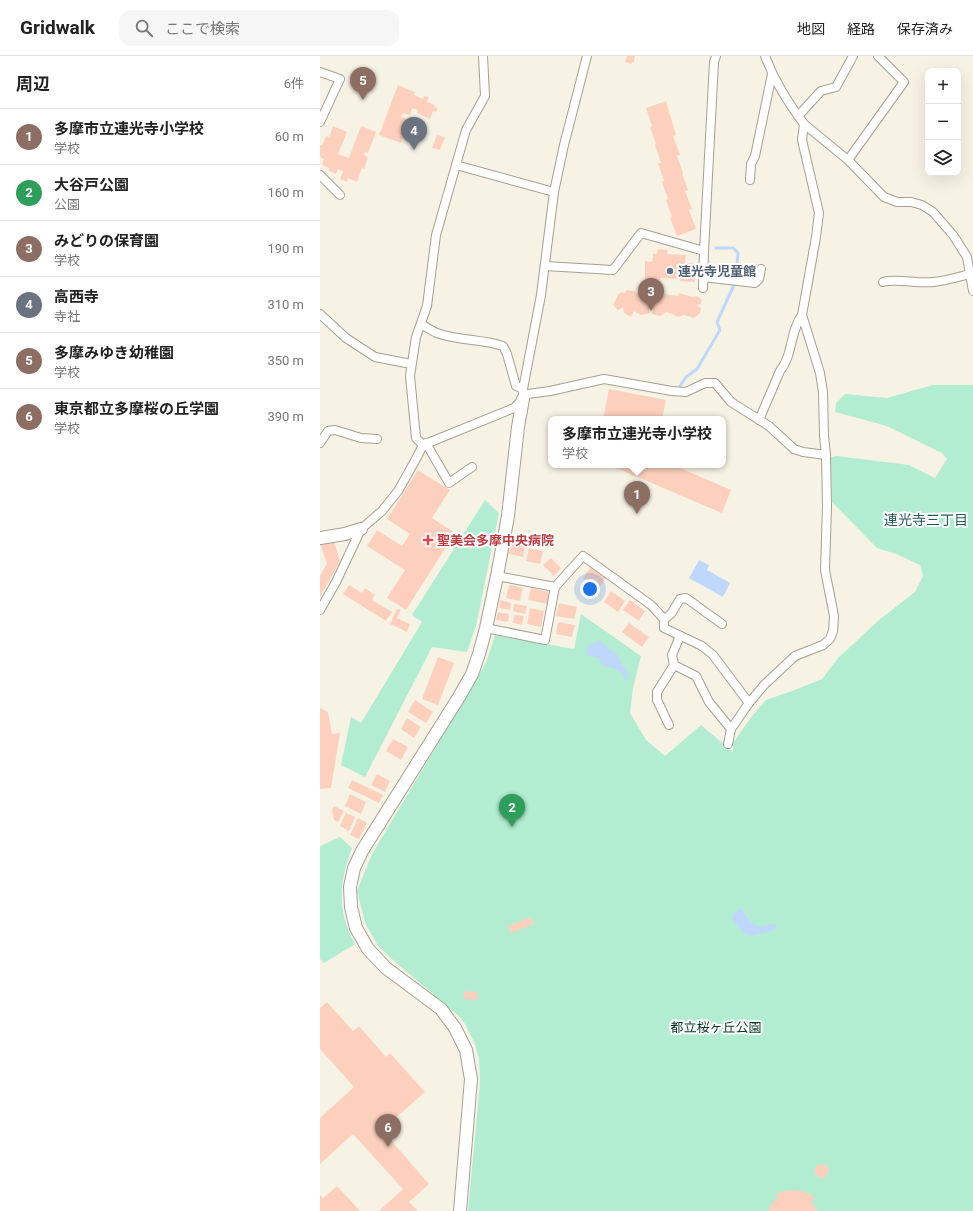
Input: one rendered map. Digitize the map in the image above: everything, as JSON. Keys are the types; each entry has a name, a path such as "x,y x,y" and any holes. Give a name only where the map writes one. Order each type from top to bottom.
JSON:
{"street":[{"path":"472,467 449,483 424,444 416,438 410,376 416,337 428,306 436,235 466,130 485,96 483,56"},
{"path":"460,1211 471,1079 466,1050 455,1028 441,1009 386,968 368,949 356,928 351,907 350,886 354,868 362,851 472,674 486,628 508,516 518,427 541,295 554,192 564,145 587,56"},
{"path":"703,288 714,62 716,56"},
{"path":"765,56 772,74 804,124 848,160 884,197 897,202 911,202 922,205 933,212 953,235 967,258 973,291"},
{"path":"798,116 821,91 836,87 853,56"},
{"path":"848,160 904,82 878,56"},
{"path":"320,72 340,79 320,122"},
{"path":"750,180 751,164 755,156 772,74"},
{"path":"759,420 780,371 785,365 797,322 802,315 816,237 819,213 802,140 804,124"},
{"path":"456,165 554,192"},
{"path":"320,175 340,195"},
{"path":"545,266 614,270 641,233 704,250"},
{"path":"703,277 755,283 759,279 761,269"},
{"path":"883,282 889,280 933,282 970,274"},
{"path":"320,314 346,338 375,358 411,364"},
{"path":"728,744 731,729 749,703 764,685 795,656 824,645 830,639 833,631 834,616 824,570 827,506 822,386 820,373 802,315"},
{"path":"421,324 437,333 460,339 494,343 503,346 507,354 516,386 523,394"},
{"path":"523,394 550,391 604,379 672,391 686,392 705,383 715,383 731,402 769,426 794,449 803,452 826,455"},
{"path":"320,538 346,534 361,529 382,511 398,491 424,444 514,408 523,394"},
{"path":"320,443 328,431 335,430 361,438 377,439"},
{"path":"320,610 336,582 361,529"},
{"path":"486,628 545,640 555,587 583,556 651,605 664,619 664,628 702,646 713,656 749,703"},
{"path":"497,576 555,587"},
{"path":"664,619 671,614 680,599 686,598 722,624"},
{"path":"669,725 657,700 657,692 674,665 672,655 680,636"},
{"path":"674,665 696,676 709,702 731,729"}],"green space":[{"name":"都立桜ヶ丘公園","path":"933,385 973,385 973,1211 468,1211 480,1083 479,1059 475,1044 460,1017 378,946 365,923 357,891 372,854 486,663 495,635 574,649 581,614 641,656 633,688 630,713 646,740 665,756 701,725 733,752 733,743 752,716 766,700 822,679 838,658 879,620 915,592 923,576 920,565 896,554 877,548 832,502 831,457 837,456 909,465 935,478 947,459 942,453 887,426 835,412 836,403 845,394 887,398"},
{"path":"485,500 499,513 476,626 467,652 432,647 365,777 341,765 351,717 361,723 422,622 412,615"},
{"path":"340,837 352,848 344,872 342,896 345,920 355,944 324,963 320,959 320,846"}],"water":[{"path":"699,560 709,565 707,570 730,583 723,597 689,578"},
{"path":"598,641 616,653 628,672 628,680 626,681 623,674 617,670 602,666 599,658 587,655 586,651 589,645"},
{"path":"739,908 742,909 748,919 755,925 762,926 776,924 775,930 751,936 743,932 732,919"}],"building":[{"path":"627,56 635,56 632,64 625,62"},
{"path":"398,85 415,92 414,95 423,99 424,96 429,97 427,102 438,108 436,112 433,111 430,119 417,113 418,110 412,108 410,115 403,113 401,117 411,120 408,126 412,127 408,139 403,137 401,143 379,135"},
{"path":"666,101 676,135 673,136 680,155 677,156 688,190 685,191 692,209 689,210 696,229 677,236 670,218 672,217 666,200 668,199 662,182 664,181 658,163 661,163 646,108"},
{"path":"333,126 347,132 338,154 349,158 361,126 376,132 368,153 365,152 364,155 368,157 357,182 348,178 347,182 340,179 343,171 338,169 336,174 328,170 329,168 322,165 324,159 320,157 320,145 322,146 326,136 329,137"},
{"path":"437,135 445,137 440,150 432,148"},
{"name":"連光寺児童館","path":"658,249 668,250 667,254 686,255 685,263 696,264 695,282 680,281 680,279 645,279 645,261 652,262 653,254 657,254"},
{"path":"627,290 635,291 637,294 638,292 641,293 642,295 644,292 659,293 660,297 662,298 664,294 678,296 679,293 692,297 697,296 702,300 701,304 697,305 701,308 700,313 694,318 684,315 678,317 667,312 660,316 652,314 653,309 649,309 649,313 641,315 634,311 631,317 624,313 623,307 618,310 613,305 619,293 623,292 624,294"},
{"path":"609,389 666,400 663,416 604,416"},
{"path":"616,468 680,468 731,490 722,513"},
{"name":"聖美会多摩中央病院","path":"418,470 450,490 432,518 455,533 406,610 387,598 405,570 367,546 377,530 402,546 410,534 387,519"},
{"path":"334,540 340,561 320,597 320,576 327,564 320,543"},
{"path":"512,540 526,543 523,557 509,554"},
{"path":"529,548 543,551 540,564 526,561"},
{"path":"551,558 561,568 554,576 543,565"},
{"path":"591,567 606,578 598,589 583,578"},
{"path":"349,585 362,593 365,588 375,595 372,600 392,612 386,621 343,594"},
{"path":"509,585 523,588 520,601 506,598"},
{"path":"531,588 549,592 547,604 528,600"},
{"path":"611,591 625,601 618,612 604,602"},
{"path":"500,600 511,603 510,610 499,608"},
{"path":"630,600 645,611 639,621 623,610"},
{"path":"559,603 577,607 574,619 556,616"},
{"path":"514,604 527,606 525,614 513,611"},
{"path":"530,608 544,611 541,627 527,624"},
{"path":"397,609 401,610 397,618 410,624 407,632 390,624"},
{"path":"498,612 509,614 508,622 496,620"},
{"path":"514,615 524,616 522,625 513,623"},
{"path":"558,622 575,625 572,637 556,634"},
{"path":"629,623 649,637 642,647 622,632"},
{"path":"438,657 454,663 438,705 422,699"},
{"path":"415,700 433,712 426,723 408,712"},
{"path":"320,708 328,712 332,734 340,733 331,788 320,789"},
{"path":"407,718 421,727 414,738 401,729"},
{"path":"393,739 408,747 401,760 386,751"},
{"path":"377,774 390,781 385,792 371,785"},
{"path":"352,780 383,795 379,803 348,788"},
{"path":"350,794 366,802 361,814 345,806"},
{"path":"334,806 344,811 338,822 334,820 332,810"},
{"path":"346,813 355,817 349,831 340,826"},
{"path":"358,818 367,823 359,839 350,835"},
{"path":"531,917 534,924 511,933 508,926"},
{"path":"464,991 478,992 477,1000 464,999"},
{"path":"327,1002 353,1031 359,1026 386,1057 390,1053 425,1092 382,1130 429,1184 409,1202 418,1211 379,1211 403,1189 353,1134 320,1164 320,1118 354,1087 320,1049 320,1008"},
{"path":"824,1164 829,1169 826,1177 819,1178 814,1172 817,1165"},
{"path":"337,1186 360,1211 320,1211 320,1195 323,1198"},
{"path":"796,1190 808,1193 815,1198 811,1202 818,1211 768,1211 771,1204 778,1198 775,1194 784,1191"}],"waterway":[{"path":"680,386 686,377 697,369 720,330 717,322 734,285 738,253 733,248 716,248"}],"place":[{"name":"多摩みゆき幼稚園","path":"363,100"},
{"name":"高西寺","path":"414,150"},
{"name":"連光寺児童館","path":"670,271"},
{"name":"みどりの保育園","path":"651,311"},
{"name":"多摩市立連光寺小学校","path":"637,514"},
{"name":"聖美会多摩中央病院","path":"428,540"},
{"name":"大谷戸公園","path":"512,827"},
{"name":"東京都立多摩桜の丘学園","path":"388,1147"}],"district":[{"name":"連光寺三丁目","path":"926,520"}]}
